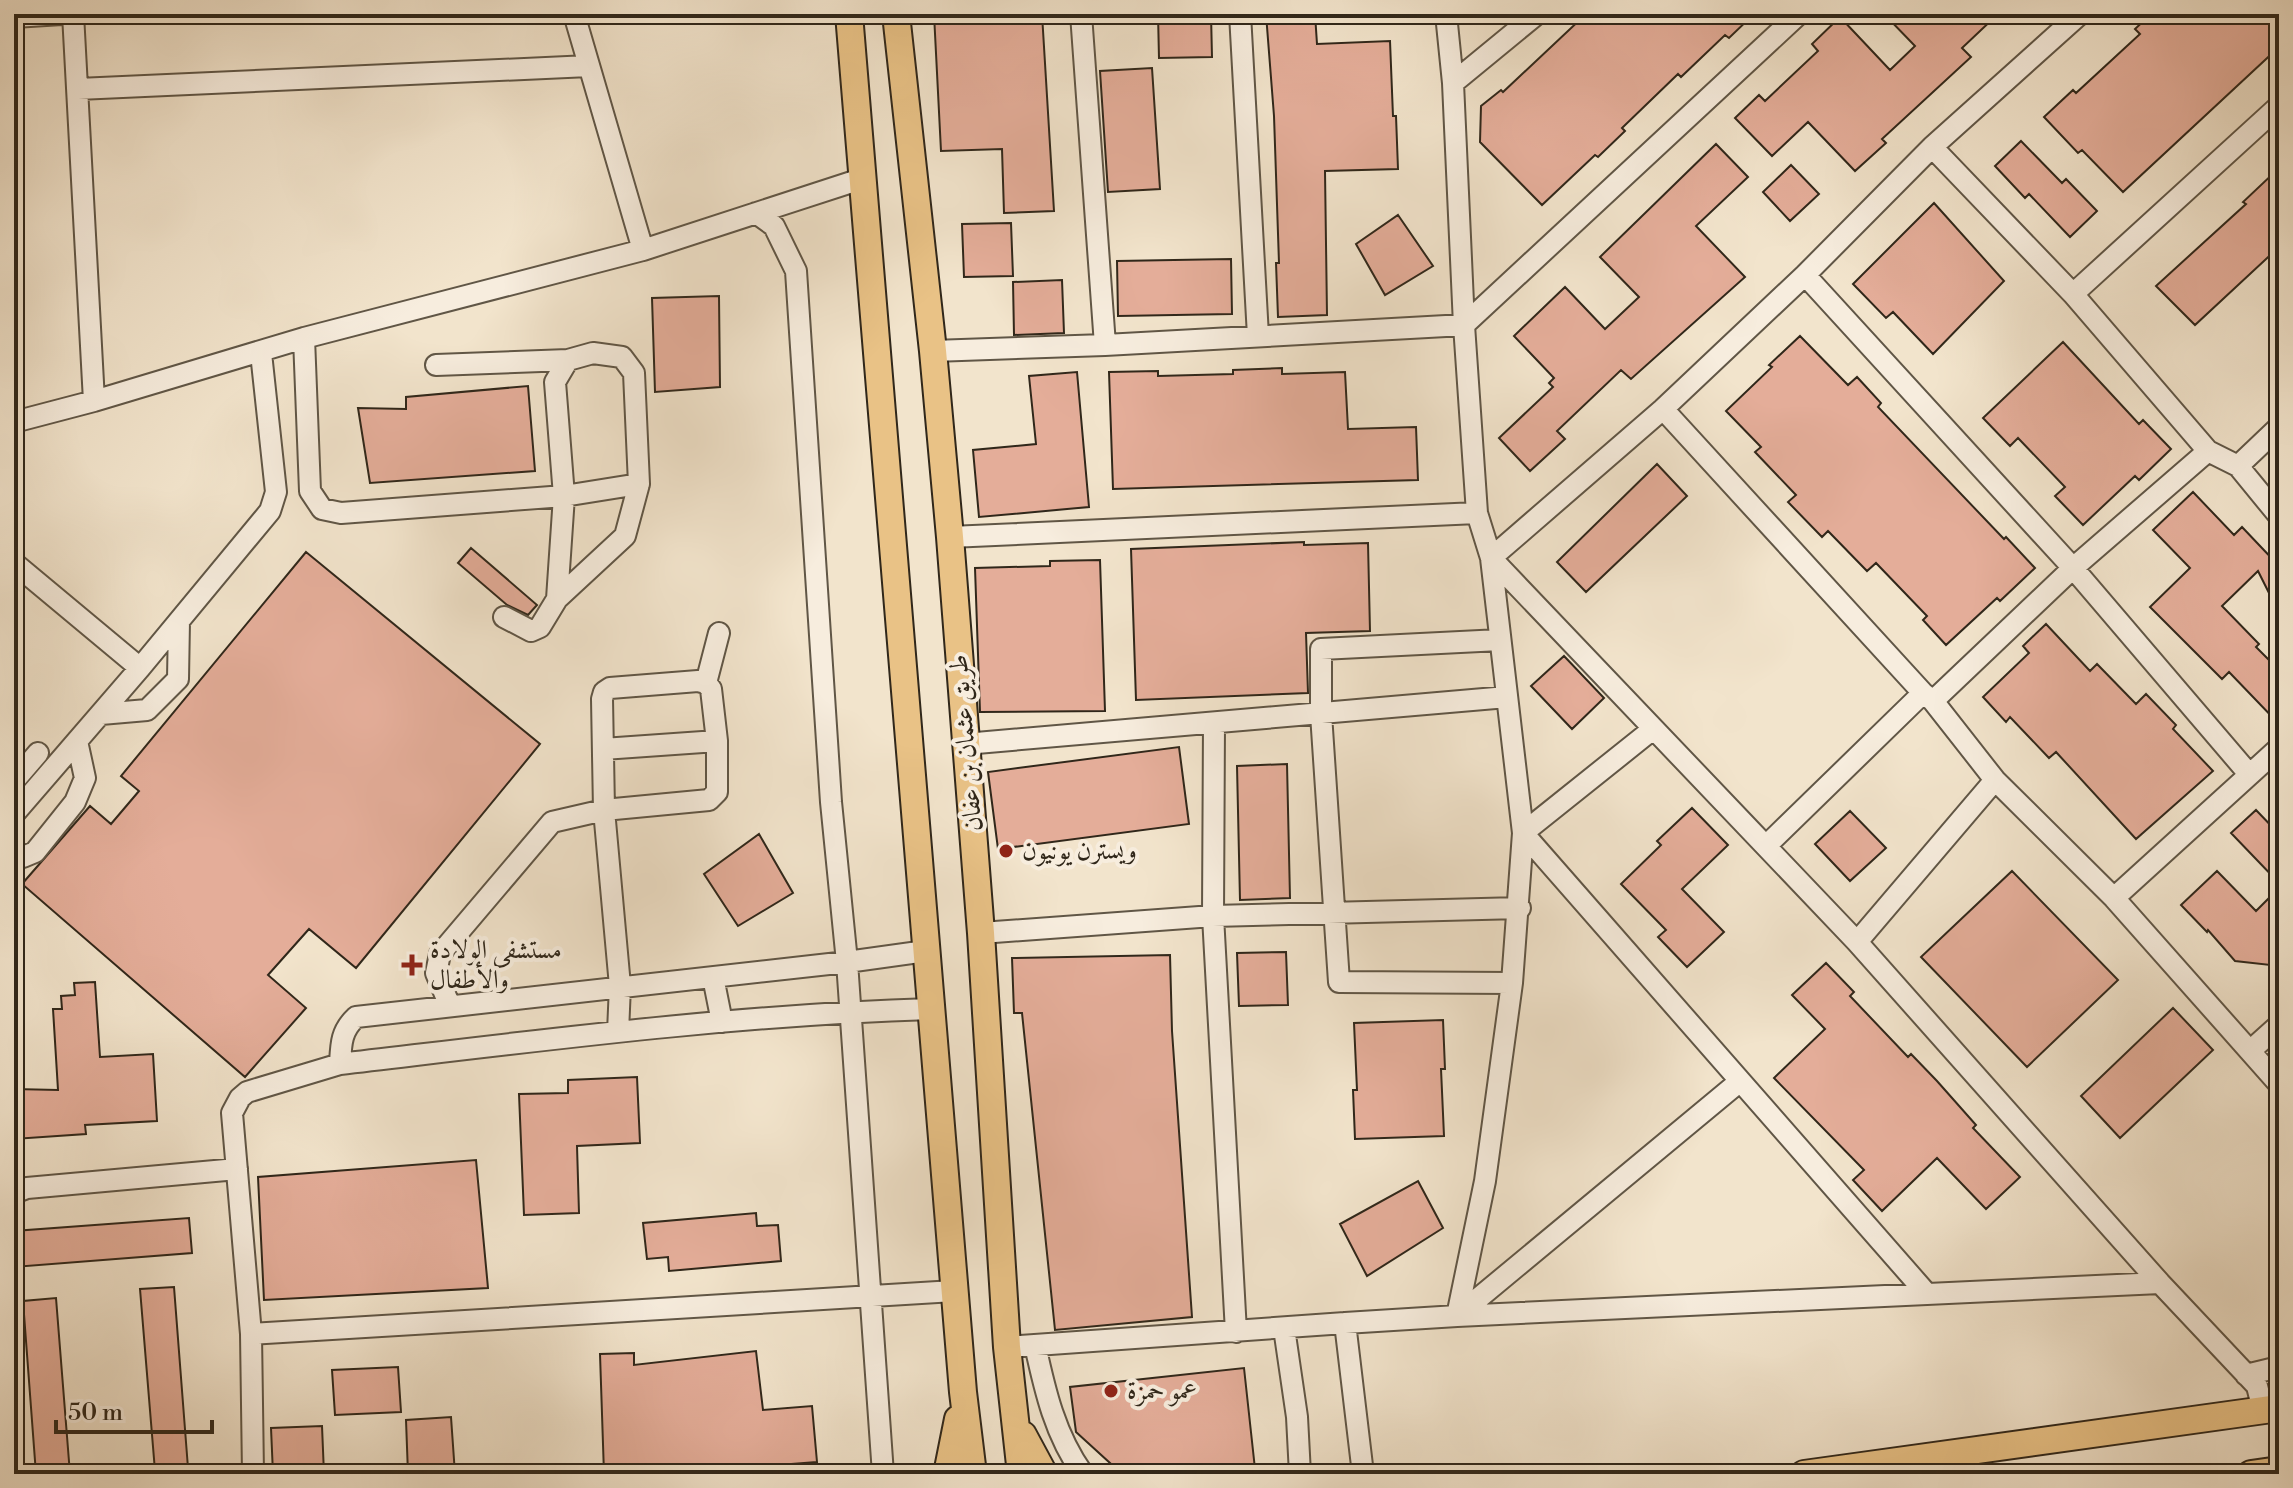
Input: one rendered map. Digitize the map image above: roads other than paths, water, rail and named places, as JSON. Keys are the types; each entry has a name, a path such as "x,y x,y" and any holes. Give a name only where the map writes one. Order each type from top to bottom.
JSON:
{"main road":[{"path":"849,14 954,1291 973,1474"},
{"name":"طريق عثمان بن عفان","path":"896,14 950,537 981,933 1007,1347 1021,1474"},
{"path":"947,1474 963,1392"},
{"path":"1804,1474 2271,1409"},
{"path":"1014,1414 1044,1474"},
{"path":"2251,1474 2279,1470"}],"street":[{"path":"14,17 62,14"},
{"path":"73,14 94,401"},
{"path":"574,14 643,250"},
{"path":"1081,14 1105,345"},
{"path":"1240,14 1258,336"},
{"path":"1446,14 1453,83 1464,325 1477,513 1491,558 1523,833 1520,908 1512,983 1485,1181 1457,1316"},
{"path":"1453,83 1537,14"},
{"path":"933,351 1105,345 1464,325 1799,14"},
{"path":"1491,558 1663,409 1805,275 1932,147 2073,16"},
{"path":"78,89 589,66"},
{"path":"2073,294 2279,106"},
{"path":"1932,147 2073,294 2208,451 2238,466 2279,516"},
{"path":"14,422 261,353 304,338 643,250 861,179"},
{"path":"756,213 774,226 796,271 831,802 847,962 883,1474"},
{"path":"1805,275 2073,568 2249,774"},
{"path":"304,338 310,491 322,509 341,513 564,496 639,484"},
{"path":"14,814 270,511 276,492 261,353"},
{"path":"436,365 568,360 593,353 622,357 634,373 639,484 625,536 557,599 540,627 531,631 504,617"},
{"path":"557,599 564,496 555,382 568,360"},
{"path":"1663,409 1928,697 1995,780 2114,898 2279,1084"},
{"path":"2238,466 2279,427"},
{"path":"1767,845 1928,697 2208,451"},
{"path":"276,492 310,491"},
{"path":"950,537 1477,513"},
{"path":"1491,558 1857,942 2160,1283 2257,1386 2271,1409"},
{"path":"14,563 140,668"},
{"path":"101,714 147,710 178,679 179,621"},
{"path":"706,683 719,633"},
{"path":"1500,640 1321,649 1321,714 1339,982 1512,983"},
{"path":"450,1006 436,973 440,954 552,822 604,810 709,800 717,792 717,741 711,689 706,683 698,681 610,688 604,692 602,699 604,810 620,986 618,1032"},
{"path":"965,744 1507,697"},
{"path":"1214,724 1213,916 1236,1332"},
{"path":"1523,833 1653,729"},
{"path":"14,857 35,852 75,802 85,778 77,741"},
{"path":"603,749 717,741"},
{"path":"2114,898 2279,748"},
{"path":"14,781 38,753"},
{"path":"1857,942 1995,780"},
{"path":"1523,833 1927,1294"},
{"path":"981,933 1213,916 1520,908"},
{"path":"340,1064 341,1038 346,1026 356,1017 926,951"},
{"path":"713,977 722,1022"},
{"path":"253,1474 251,1334 232,1113 247,1092 340,1064 722,1022 931,1009"},
{"path":"2250,1051 2279,1025"},
{"path":"1457,1316 1739,1082"},
{"path":"14,1193 27,1188 237,1169"},
{"path":"1007,1347 1457,1316 2160,1283"},
{"path":"251,1334 954,1291"},
{"path":"1345,1323 1363,1474"},
{"path":"1284,1328 1297,1417 1300,1474"},
{"path":"1035,1345 1049,1409 1070,1456 1083,1474"},
{"path":"2246,1375 2279,1367"}],"place":[{"name":"ويسترن يونيون","path":"1006,851"},
{"name":"مستشفى الولادة والأطفال","path":"412,965"},
{"name":"عمو حمزة","path":"1111,1391"}]}
